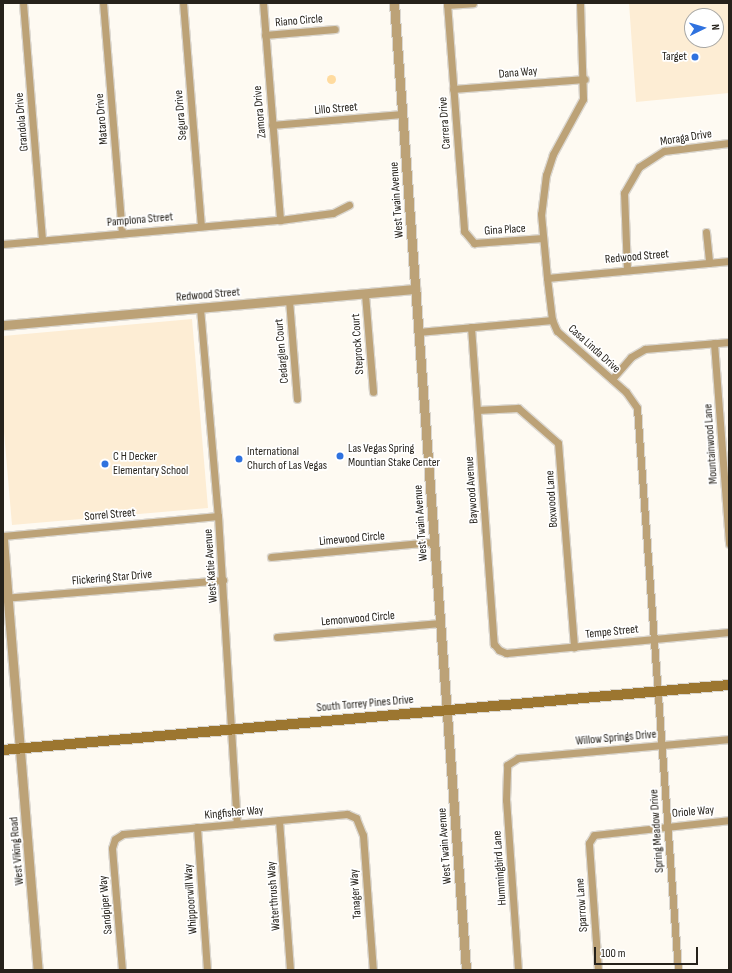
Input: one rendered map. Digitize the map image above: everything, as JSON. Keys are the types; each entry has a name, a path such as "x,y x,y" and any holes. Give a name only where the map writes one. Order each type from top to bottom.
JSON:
{"main road":[{"name":"South Torrey Pines Drive","path":"3,750 729,685"}],"street":[{"name":"Grandola Drive","path":"23,3 42,240"},
{"name":"Mataro Drive","path":"103,3 122,233"},
{"name":"Segura Drive","path":"183,3 201,226"},
{"name":"Zamora Drive","path":"263,3 280,220"},
{"name":"West Twain Avenue","path":"394,3 466,970"},
{"path":"447,4 473,3"},
{"name":"Casa Linda Drive","path":"580,3 585,79 579,111 553,154 546,175 542,195 543,238 547,278 552,320 558,331 612,379 637,408 658,691"},
{"name":"Carrera Drive","path":"447,4 464,231 469,240"},
{"name":"Riano Circle","path":"265,35 335,29"},
{"name":"Dana Way","path":"453,89 585,79"},
{"name":"Lillo Street","path":"272,125 402,114"},
{"name":"Moraga Drive","path":"627,270 624,194 639,167 664,151 729,143"},
{"name":"Pamplona Street","path":"3,244 280,220 332,213 349,205"},
{"path":"706,232 709,263"},
{"name":"Gina Place","path":"469,240 474,243 543,238"},
{"name":"Redwood Street","path":"547,278 729,261"},
{"name":"Redwood Street","path":"3,325 415,289"},
{"name":"Steprock Court","path":"365,294 373,392"},
{"name":"Cedarglen Court","path":"289,300 297,400"},
{"name":"West Katie Avenue","path":"200,308 223,580 237,823"},
{"path":"418,332 552,320"},
{"name":"Baywood Avenue","path":"471,327 494,644 499,650"},
{"path":"612,379 631,358 645,349 729,342"},
{"name":"Mountainwood Lane","path":"714,343 729,543"},
{"name":"Boxwood Lane","path":"477,410 518,408 558,443 574,647"},
{"name":"Sorrel Street","path":"3,536 218,516"},
{"name":"West Viking Road","path":"3,539 5,598 20,748 38,970"},
{"name":"Limewood Circle","path":"271,557 434,542"},
{"name":"Flickering Star Drive","path":"5,598 223,580"},
{"name":"Lemonwood Circle","path":"277,637 440,623"},
{"name":"Tempe Street","path":"499,650 506,653 729,632"},
{"name":"Spring Meadow Drive","path":"658,691 678,970"},
{"name":"Willow Springs Drive","path":"507,765 518,758 729,739"},
{"name":"Hummingbird Lane","path":"507,765 506,800 518,970"},
{"name":"Kingfisher Way","path":"115,839 123,834 237,823 347,814 356,818"},
{"name":"Tanager Way","path":"356,818 363,835 373,970"},
{"name":"Waterthrush Way","path":"279,820 290,970"},
{"name":"Oriole Way","path":"590,839 603,831 729,820"},
{"name":"Whippoorwill Way","path":"197,827 207,970"},
{"name":"Sandpiper Way","path":"115,839 112,848 122,970"},
{"name":"Sparrow Lane","path":"590,839 598,970"}],"shaded area":[{"name":"Target","path":"629,3 729,3 729,93 636,102"},
{"path":"329,75 333,75 335,79 333,83 329,83 327,81 327,77"},
{"name":"C H Decker Elementary School","path":"192,319 208,508 12,525 3,420 3,336"}],"place":[{"name":"Target","path":"695,57"},
{"name":"Las Vegas Spring Mountian Stake Center","path":"340,456"},
{"name":"International Church of Las Vegas","path":"239,459"},
{"name":"C H Decker Elementary School","path":"105,464"}]}
